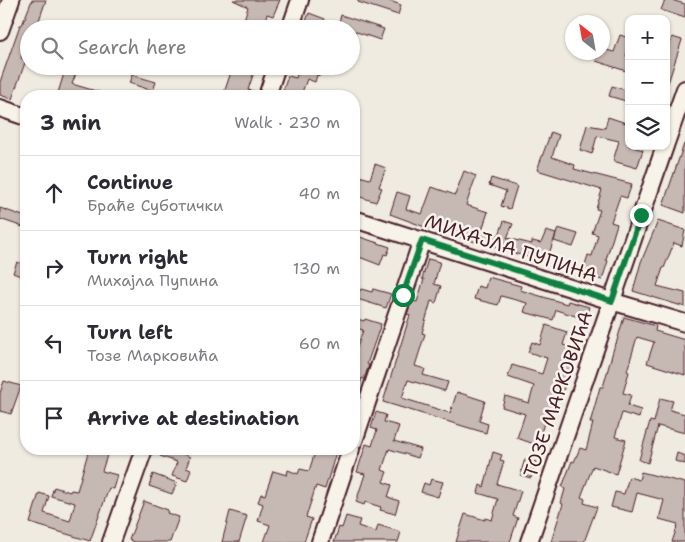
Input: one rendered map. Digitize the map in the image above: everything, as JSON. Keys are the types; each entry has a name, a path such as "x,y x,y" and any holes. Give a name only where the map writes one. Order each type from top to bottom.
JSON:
{"street":[{"path":"0,31 11,0"},
{"path":"293,20 300,0"},
{"path":"269,90 274,75"},
{"name":"ТОЗЕ МАРКОВИЋА","path":"670,133 685,89"},
{"path":"0,108 20,115"},
{"name":"ТОЗЕ МАРКОВИЋА","path":"529,542 664,150"},
{"name":"МИХАЈЛА ПУПИНА","path":"360,221 612,301 685,322"},
{"path":"360,423 422,240"},
{"path":"111,542 142,455"},
{"path":"320,542 349,455"}],"building":[{"path":"32,0 46,0 39,20 24,20"},
{"path":"233,0 280,0 273,16 267,14 265,20 244,20 248,7"},
{"path":"358,0 387,0 401,5 398,15 358,2"},
{"path":"665,0 685,4 685,18 661,10"},
{"path":"309,13 325,19 325,20 306,20"},
{"path":"341,15 356,20 340,20"},
{"path":"360,21 384,29 380,40 360,33"},
{"path":"20,25 21,75 12,99 0,95 0,82"},
{"path":"620,35 625,37 625,71 596,61 610,60 610,51 614,52"},
{"path":"672,37 682,40 670,77 670,60"},
{"path":"64,75 75,75 72,84 92,90 59,90"},
{"path":"132,75 156,82 153,90 129,83"},
{"path":"230,75 253,75 248,90 225,90"},
{"path":"297,75 317,75 315,82 307,79 303,90 283,90 288,76 296,78"},
{"path":"612,86 625,90 625,101 609,96"},
{"path":"608,117 625,123 625,150 643,150 637,168 613,161 619,141 597,136 592,154 580,150 587,125 605,128"},
{"path":"551,132 559,135 552,157 575,165 574,169 632,184 627,198 620,196 611,222 617,224 602,280 582,274 588,255 592,256 598,235 592,233 600,210 596,209 602,190 537,170"},
{"path":"685,144 685,213 663,205"},
{"path":"375,164 386,168 379,187 382,188 376,202 360,197 360,176 370,179"},
{"path":"464,171 476,176 466,205 488,212 482,230 499,235 504,221 513,224 507,238 532,244 532,241 541,243 546,231 556,234 546,262 485,243 484,245 434,228 433,230 390,214 397,192 410,196 406,209 422,214 432,187 455,195"},
{"path":"491,178 517,186 510,209 501,206 506,191 489,185"},
{"path":"0,208 20,215 20,226 0,219"},
{"path":"658,221 685,230 682,246 674,243 657,286 685,293 685,307 633,291 641,262"},
{"path":"558,228 578,234 573,247 554,241"},
{"path":"360,237 390,247 387,255 384,254 380,265 360,257"},
{"path":"428,259 440,262 434,284 441,286 436,303 431,301 422,333 425,334 415,366 425,369 423,375 448,382 445,391 408,380 402,398 450,413 457,392 485,401 479,421 488,424 486,433 383,402 410,315 407,314 412,301 417,302"},
{"path":"17,262 20,263 20,276 13,273"},
{"path":"488,277 521,286 520,290 567,304 568,301 589,307 585,319 556,310 553,320 524,312 527,303 501,296 498,305 474,299 478,286 485,288"},
{"path":"361,289 372,292 373,289 391,294 386,308 360,300"},
{"path":"624,317 656,326 655,331 685,340 685,375 647,363 654,342 637,337 623,393 631,395 628,406 641,410 639,418 622,413 615,437 626,440 616,474 593,466 581,497 585,499 584,503 597,507 584,542 551,542 563,504 561,503 565,489 562,487 572,461 574,462 580,448 586,450 593,423 590,423 600,387 603,387"},
{"path":"365,319 381,324 367,364 369,365 360,385 360,339 363,330 360,329 360,320 364,321"},
{"path":"546,325 567,332 563,345 573,348 571,355 575,356 562,394 559,393 550,422 545,420 537,445 517,438 525,414 502,407 505,396 529,403 534,386 508,377 512,365 542,374 547,358 528,352 532,342 540,345"},
{"path":"4,381 20,386 11,414 0,411 0,393"},
{"path":"660,398 673,401 670,410 685,414 685,433 658,426 648,463 639,460 650,421 654,422"},
{"path":"376,412 386,415 384,422 399,426 394,441 421,449 418,458 389,449 382,470 387,472 383,482 392,485 388,497 399,501 395,514 380,510 381,507 365,502 364,505 356,502 365,474 357,472 366,444 372,446 377,430 371,428"},
{"path":"493,452 502,455 500,460 504,461 497,484 521,491 513,516 518,518 510,542 456,542 465,514 485,520 485,518 492,520 498,499 478,493 480,485 484,487"},
{"path":"677,453 685,456 685,464 675,461"},
{"path":"87,455 107,455 102,471 117,475 113,489 109,488 90,541 30,523 39,493 49,496 44,513 70,521 75,503 51,496 54,487 70,492 71,490 77,491"},
{"path":"186,455 190,457 186,468 191,470 187,481 172,476 177,462 160,456"},
{"path":"314,455 335,455 325,489 316,486 306,517 312,519 304,542 264,542 270,525 258,521 263,504 258,502 261,494 265,495 273,471 287,475 288,470 298,474 300,469 309,471"},
{"path":"525,459 536,462 531,478 520,475"},
{"path":"641,472 685,483 685,542 672,542 678,524 659,519 664,500 637,493 632,512 611,507 615,492 624,494 629,477 639,480"},
{"path":"153,474 177,483 172,494 149,486"},
{"path":"431,479 443,482 438,497 421,492 424,483 429,485"},
{"path":"144,501 168,510 167,513 179,517 170,542 134,542 129,540"},
{"path":"230,511 247,516 239,542 222,542"},
{"path":"346,516 360,520 358,526 376,532 378,525 401,532 398,542 334,542 339,527 342,528"}],"route":[{"path":"403,295 422,240 612,301 641,215"}]}
